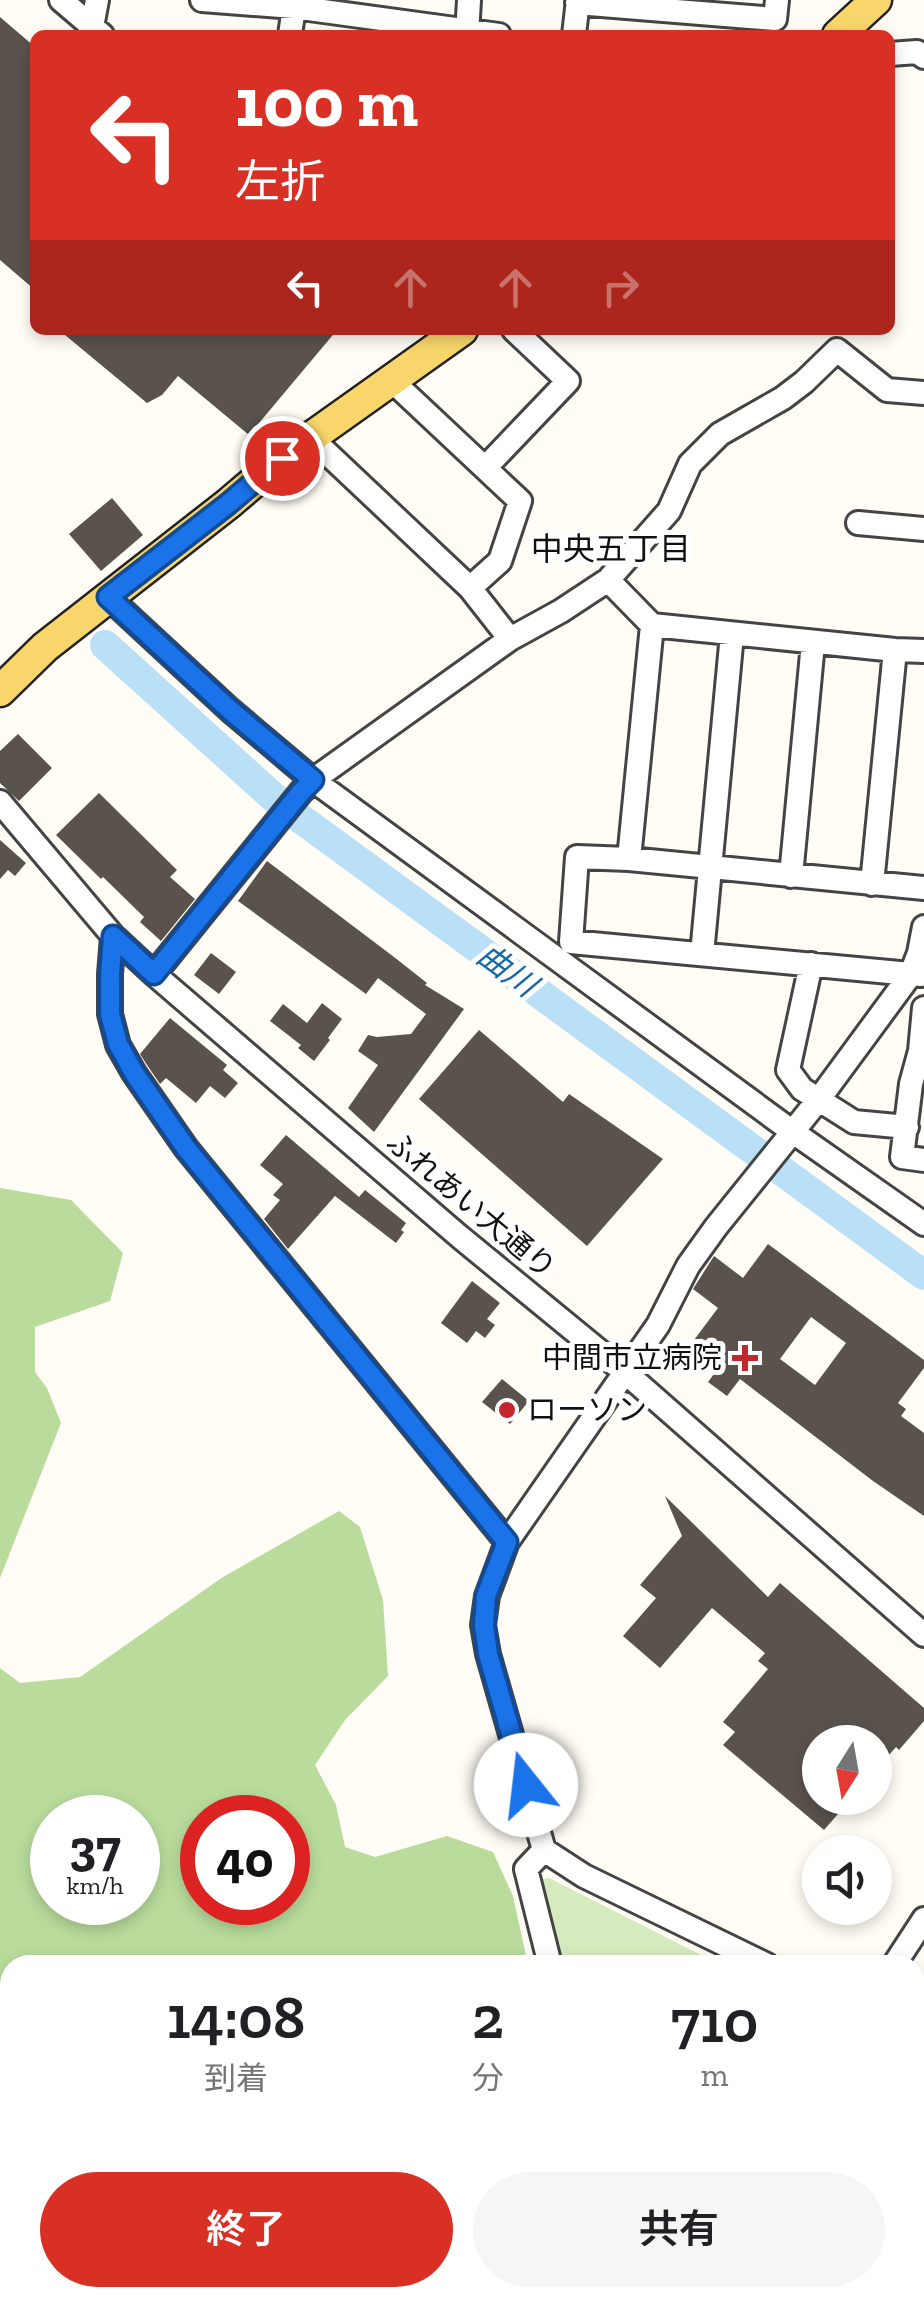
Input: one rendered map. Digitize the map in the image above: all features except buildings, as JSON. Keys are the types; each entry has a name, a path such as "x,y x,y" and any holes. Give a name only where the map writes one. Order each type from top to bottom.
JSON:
{"main road":[{"path":"843,30 876,0"},
{"path":"0,691 45,647 310,437 455,335"}],"street":[{"path":"61,0 96,30"},
{"path":"97,0 97,30"},
{"path":"202,0 294,8 356,7 454,30"},
{"path":"467,30 469,0"},
{"path":"574,30 577,1 676,16 775,19 777,0"},
{"path":"291,30 294,8"},
{"path":"895,54 916,52 924,57"},
{"path":"485,468 568,381 519,335"},
{"path":"154,974 307,786 510,639 608,580 669,510 690,464 720,434 783,398 837,350 887,390 924,392"},
{"path":"390,379 520,500 500,561 470,588"},
{"path":"310,437 470,588 510,639"},
{"path":"858,523 924,529"},
{"path":"608,580 652,625 813,643 924,650"},
{"path":"103,600 230,710 307,786 789,1138 924,1224"},
{"path":"628,860 652,625"},
{"path":"702,954 732,634"},
{"path":"790,876 813,643"},
{"path":"872,884 895,650"},
{"name":"ふれあい大通り","path":"0,802 113,936 154,974 460,1237 626,1373 924,1635"},
{"path":"918,974 571,942 577,858 924,888"},
{"path":"730,1955 544,1850 488,1654 486,1596 507,1542 658,1325 688,1266 918,974 924,927"},
{"path":"113,936 110,1014 118,1044 134,1073 186,1148 507,1542"},
{"path":"811,964 788,1070 802,1089 854,1122 907,1127"},
{"path":"924,1008 902,1157 924,1160"},
{"path":"544,1850 526,1869 548,1955"},
{"path":"901,1955 924,1920"}],"green space":[{"path":"0,1188 71,1200 123,1253 110,1301 35,1327 35,1372 47,1388 61,1423 0,1578"},
{"path":"339,1511 360,1527 383,1600 388,1676 345,1720 315,1765 336,1805 345,1847 375,1857 447,1836 493,1852 513,1896 526,1955 0,1955 0,1668 20,1683 80,1677 223,1577"},
{"path":"549,1878 701,1955 555,1955 537,1884"}],"waterway":[{"name":"曲川","path":"105,645 282,805 924,1275"}],"place":[{"name":"中間市立病院","path":"745,1358"},
{"name":"ローソン","path":"507,1410"}],"district":[{"name":"中央五丁目","path":"611,549"}],"route":[{"path":"282,458 108,597 230,710 313,780 154,974 113,936 110,1014 118,1044 134,1073 186,1148 507,1542 486,1596 484,1625 488,1654 526,1785"}]}
